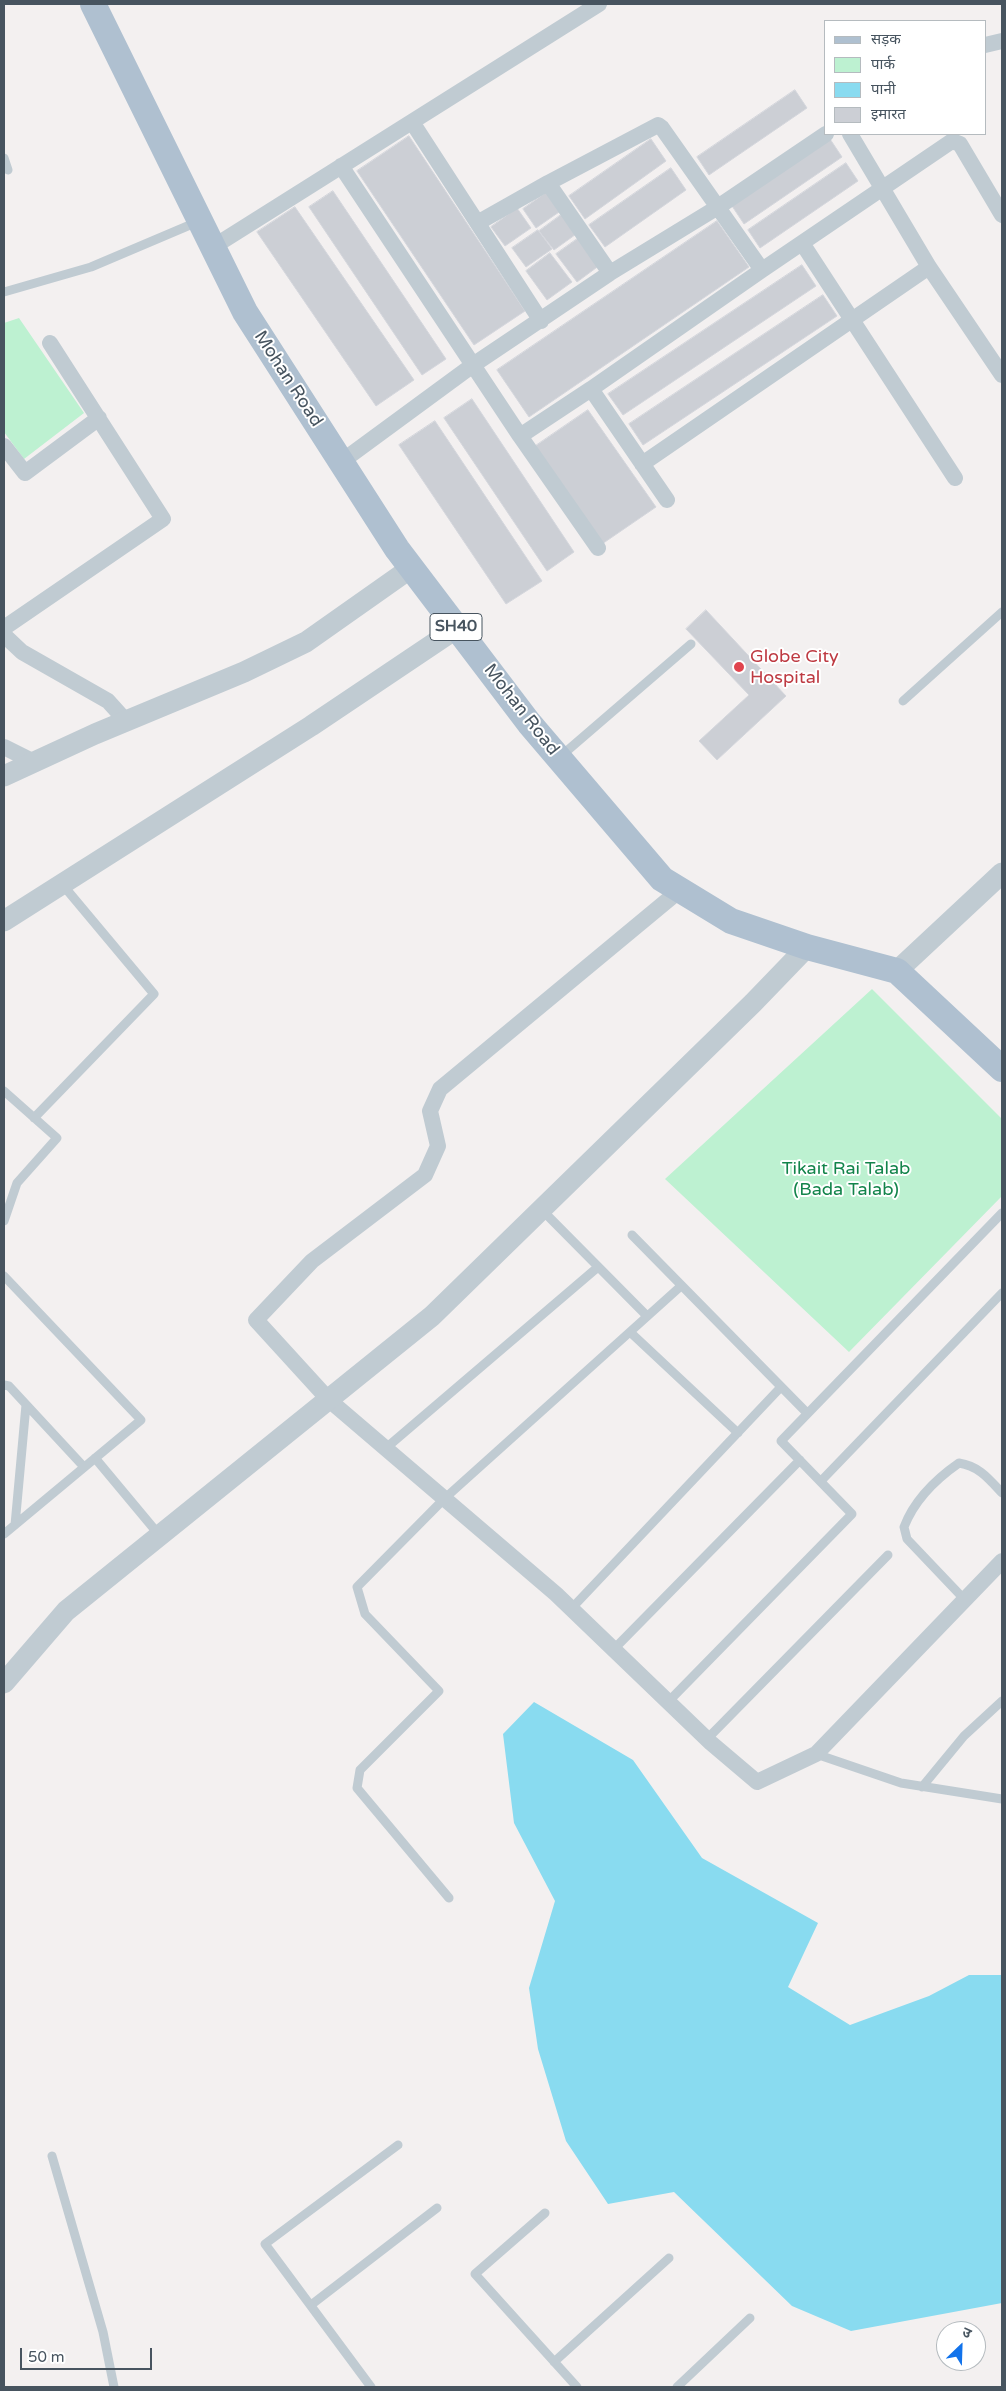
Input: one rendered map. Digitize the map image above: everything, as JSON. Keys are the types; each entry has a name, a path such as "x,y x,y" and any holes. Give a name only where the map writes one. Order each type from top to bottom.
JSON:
{"main road":[{"name":"Mohan Road","path":"93,4 245,312 341,462 411,568 529,723 662,879 731,922 807,947 897,971 1002,1068"}],"street":[{"path":"213,248 599,4"},
{"path":"986,45 1002,41"},
{"path":"412,122 541,321"},
{"path":"478,222 656,125 660,126 762,270"},
{"path":"341,462 473,365 610,273 718,207 825,135"},
{"path":"851,135 929,267 1002,376"},
{"path":"520,436 762,270 955,141 960,144 1002,214"},
{"path":"341,166 520,436 598,548"},
{"path":"548,183 610,273"},
{"path":"802,243 955,478"},
{"path":"642,464 852,322 929,267"},
{"path":"4,628 164,519 50,343"},
{"path":"591,389 667,500"},
{"path":"4,446 25,473 99,418"},
{"path":"4,776 126,721 244,672 306,642 411,568"},
{"path":"4,921 303,731 457,628"},
{"path":"4,635 22,652 108,701 126,721"},
{"path":"4,747 34,762"},
{"path":"897,971 1002,873"},
{"path":"680,890 440,1090 430,1111 438,1146 425,1175 312,1261 256,1320 329,1400 571,1609 707,1739 757,1782 816,1754 1002,1561"},
{"path":"4,1683 66,1611 432,1316 753,1003 807,947"}],"lane":[{"path":"4,158 8,170"},
{"path":"4,292 91,266 200,221"},
{"path":"903,701 1002,612"},
{"path":"559,758 691,644"},
{"path":"34,1118 154,994 62,884"},
{"path":"4,1091 57,1138 17,1183 4,1221"},
{"path":"541,1209 648,1316"},
{"path":"668,1702 852,1514 781,1440 1002,1213"},
{"path":"632,1235 807,1413"},
{"path":"386,1448 598,1267"},
{"path":"4,1276 141,1420 4,1534"},
{"path":"448,1898 357,1788 360,1770 439,1691 365,1614 357,1587 444,1498 681,1286"},
{"path":"820,1481 1002,1293"},
{"path":"630,1332 738,1433"},
{"path":"4,1386 9,1386 84,1467"},
{"path":"571,1609 781,1387"},
{"path":"15,1524 26,1405"},
{"path":"94,1458 160,1536"},
{"path":"614,1649 800,1460"},
{"path":"965,1600 907,1539 904,1527 915,1504 946,1472 959,1463 971,1465 983,1472 1002,1493"},
{"path":"707,1739 888,1555"},
{"path":"922,1787 964,1736 1002,1700"},
{"path":"816,1754 901,1783 1002,1800"},
{"path":"371,2387 265,2244 398,2145"},
{"path":"52,2156 103,2332 114,2387"},
{"path":"311,2305 438,2208"},
{"path":"545,2213 475,2274 577,2387"},
{"path":"554,2362 669,2258"},
{"path":"677,2387 750,2318"}],"green space":[{"path":"19,318 84,413 24,459 4,432 4,323"},
{"name":"Tikait Rai Talab (Bada Talab)","path":"872,989 1002,1119 1002,1196 849,1352 665,1179"}],"water":[{"path":"534,1702 633,1760 702,1858 818,1923 788,1987 850,2025 929,1996 969,1975 1002,1975 1002,2303 851,2331 792,2306 674,2192 608,2204 566,2141 538,2049 529,1988 555,1901 514,1823 503,1734"}],"building":[{"path":"795,90 807,108 709,175 697,157"},
{"path":"409,136 525,311 474,345 357,171"},
{"path":"651,139 666,161 585,219 569,196"},
{"path":"830,139 842,157 744,224 732,206"},
{"path":"846,163 858,181 760,248 748,230"},
{"path":"671,168 686,190 605,247 589,225"},
{"path":"333,191 446,359 422,375 309,207"},
{"path":"548,191 562,210 536,228 523,209"},
{"path":"295,207 414,380 376,406 257,232"},
{"path":"517,208 531,228 505,246 491,227"},
{"path":"565,212 579,232 554,250 539,231"},
{"path":"717,221 749,267 529,417 497,370"},
{"path":"538,230 552,249 526,267 512,248"},
{"path":"580,237 600,265 577,282 556,254"},
{"path":"550,253 572,282 547,300 526,271"},
{"path":"802,265 816,286 623,415 608,394"},
{"path":"823,295 837,316 643,445 629,424"},
{"path":"472,399 574,552 547,571 444,418"},
{"path":"588,410 656,507 602,544 534,447"},
{"path":"435,421 542,581 506,604 399,445"},
{"path":"706,610 786,696 717,760 699,741 749,695 686,629"}],"place":[{"name":"Globe City Hospital","path":"739,667"}]}
